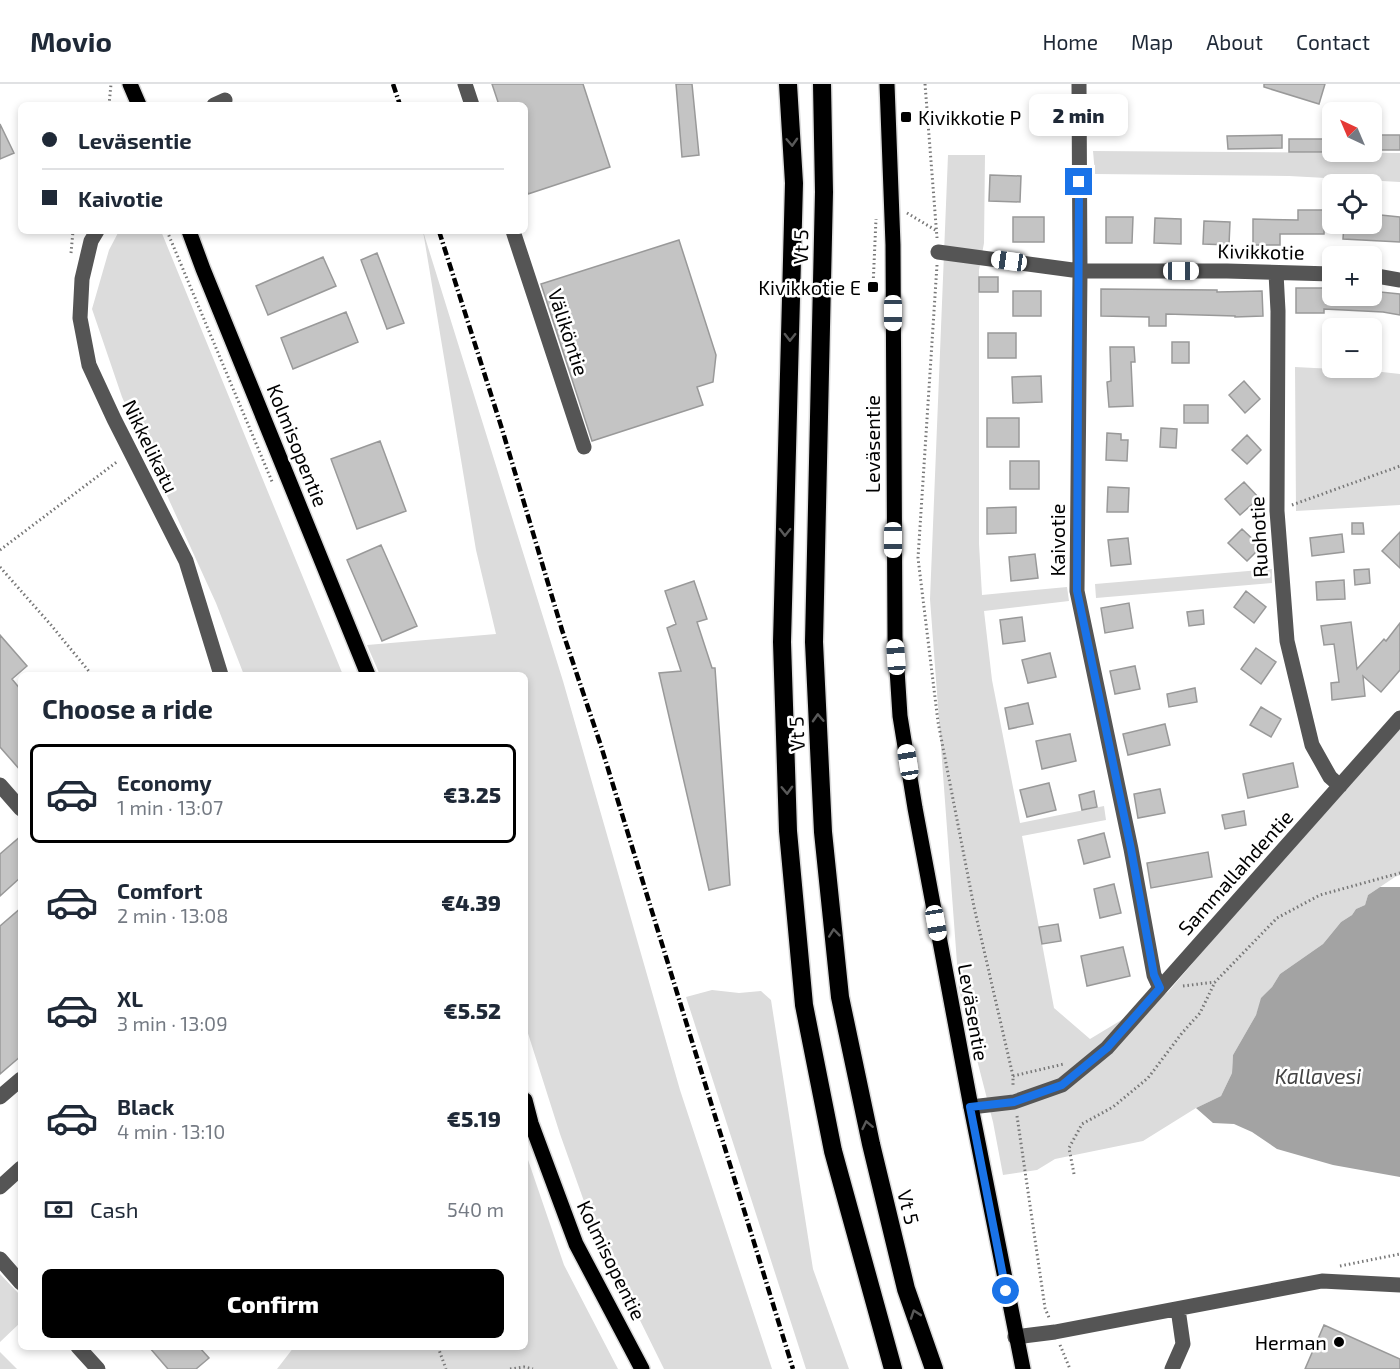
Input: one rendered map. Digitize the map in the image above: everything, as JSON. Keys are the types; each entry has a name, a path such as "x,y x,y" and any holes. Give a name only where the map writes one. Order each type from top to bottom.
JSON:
{"highway":[{"name":"Vt 5","path":"788,84 794,183 782,642 788,831 804,1005 833,1151 893,1369"},
{"name":"Vt 5","path":"822,84 824,204 814,642 823,832 840,997 871,1144 906,1289 934,1369"}],"main road":[{"path":"130,84 138,102"},
{"name":"Leväsentie","path":"887,84 893,245 894,627 900,716 970,1107 1023,1369"},
{"name":"Kolmisopentie","path":"190,234 367,672"},
{"name":"Kolmisopentie","path":"528,1112 576,1244 642,1369"}],"street":[{"path":"465,84 471,102"},
{"name":"Kaivotie","path":"1079,84 1077,591 1154,975 1160,988"},
{"name":"Nikkelikatu","path":"95,234 91,241 82,279 80,318 89,365 186,561 220,672"},
{"name":"Väliköntie","path":"514,234 584,447"},
{"name":"Kivikkotie","path":"938,252 1080,271 1322,274"},
{"name":"Ruohotie","path":"1276,273 1278,311 1277,511 1287,641 1312,745 1330,777 1340,786"},
{"path":"1382,277 1400,280"},
{"name":"Sammallahdentie","path":"970,1107 1014,1102 1062,1085 1107,1048 1398,724"},
{"path":"0,785 18,806"},
{"path":"0,1097 18,1082"},
{"path":"0,1186 18,1171"},
{"path":"0,1259 18,1280"},
{"path":"1015,1337 1055,1332 1323,1281 1400,1285"},
{"path":"1172,1369 1183,1344 1178,1309"},
{"path":"81,1350 98,1369"}],"path":[{"path":"109,102 111,84"},
{"path":"925,84 938,252 918,558 941,734 974,907 1013,1076"},
{"path":"168,234 274,487"},
{"path":"0,550 120,459"},
{"path":"1277,511 1400,466"},
{"path":"0,567 90,672"},
{"path":"1074,1174 1069,1148 1082,1124 1113,1107 1148,1078 1200,1013 1215,982 1277,918 1320,895 1400,873"},
{"path":"1160,988 1215,982"},
{"path":"1014,1102 1046,1308 1070,1369"},
{"path":"1323,1281 1338,1267 1400,1254"},
{"path":"439,1350 446,1369"},
{"path":"510,1369 524,1367 533,1369"}],"shaded area":[{"path":"1093,151 1322,152 1322,162 1382,162 1382,153 1400,153 1400,182 1382,181 1382,174 1322,174 1322,178 1095,174"},
{"path":"948,155 985,155 984,243 979,270 979,544 982,595 1067,587 1069,601 984,611 992,680 1020,823 1104,806 1106,820 1022,836 1054,1008 1090,1039 1168,992 1341,789 1396,729 1400,730 1400,875 1368,895 1365,905 1356,909 1352,915 1341,922 1323,944 1280,974 1262,998 1256,1015 1233,1055 1232,1073 1221,1096 1196,1108 1143,1141 1055,1159 1037,1170 1003,1175 993,1122 959,990 930,599"},
{"path":"117,234 162,234 342,672 243,672 216,603 122,397 92,309 109,250"},
{"path":"423,234 563,681 680,1090 772,1369 664,1369 591,1221 560,1134 528,1033 528,672 379,672 367,645 496,634 476,550"},
{"path":"1295,367 1322,368 1322,378 1382,378 1382,372 1400,374 1400,505 1296,511"},
{"path":"1272,569 1272,583 1096,598 1095,584"},
{"path":"712,990 739,993 761,991 771,1000 813,1269 849,1369 806,1369 686,997"},
{"path":"528,1160 564,1265 618,1369 277,1369 292,1350 528,1350"},
{"path":"0,1274 18,1293 18,1325 0,1342"},
{"path":"0,1352 17,1369 0,1369"}],"water":[{"name":"Kallavesi","path":"1380,887 1400,887 1400,1177 1333,1165 1277,1149 1252,1132 1234,1124 1213,1123 1196,1108 1221,1096 1232,1073 1233,1055 1256,1015 1261,998 1280,974 1323,944 1341,922 1352,915 1356,909 1365,905 1368,895"}],"building":[{"path":"492,84 583,84 610,167 528,194 528,102 498,102"},
{"path":"676,84 692,84 699,155 682,157"},
{"path":"1264,84 1325,84 1319,104 1264,87"},
{"path":"0,124 14,153 0,159"},
{"path":"1282,135 1282,148 1228,149 1227,136"},
{"path":"1382,135 1400,135 1400,150 1382,150"},
{"path":"1289,139 1322,139 1322,152 1289,152"},
{"path":"990,175 1021,176 1020,202 989,201"},
{"path":"1298,210 1322,210 1322,234 1280,234 1280,245 1253,245 1253,219 1298,220"},
{"path":"1382,215 1400,217 1400,242 1343,239 1343,234 1382,234"},
{"path":"1013,217 1044,217 1044,242 1013,242"},
{"path":"1106,217 1133,217 1132,243 1106,243"},
{"path":"1155,218 1181,219 1181,244 1154,243"},
{"path":"1204,221 1230,222 1229,245 1203,244"},
{"path":"679,240 716,355 713,382 697,387 703,405 592,441 541,284"},
{"path":"377,253 404,323 387,329 361,260"},
{"path":"323,257 336,286 268,315 256,286"},
{"path":"979,277 998,277 998,292 979,292"},
{"path":"1296,288 1322,288 1322,306 1382,306 1382,292 1400,294 1400,315 1324,309 1324,313 1296,313"},
{"path":"1101,289 1262,291 1263,316 1166,314 1166,326 1149,326 1149,317 1101,316"},
{"path":"1013,291 1041,291 1041,316 1013,316"},
{"path":"346,312 358,342 293,369 281,338"},
{"path":"988,333 1016,333 1016,358 988,358"},
{"path":"1172,342 1189,342 1189,363 1172,363"},
{"path":"1110,347 1134,347 1135,362 1131,362 1133,406 1109,407 1107,382 1111,381"},
{"path":"1041,376 1042,402 1013,403 1012,377"},
{"path":"1244,381 1260,399 1245,413 1229,395"},
{"path":"1184,405 1208,405 1208,423 1184,423"},
{"path":"987,418 1019,418 1019,447 987,447"},
{"path":"1161,428 1177,429 1176,448 1160,447"},
{"path":"1107,433 1121,434 1121,440 1128,440 1127,461 1106,460"},
{"path":"1247,435 1261,450 1247,464 1232,450"},
{"path":"380,441 406,511 357,529 331,459"},
{"path":"1010,461 1039,461 1039,489 1010,489"},
{"path":"1244,482 1259,498 1240,515 1225,499"},
{"path":"1108,487 1129,488 1128,512 1107,512"},
{"path":"1016,507 1016,533 987,534 987,508"},
{"path":"1352,523 1363,523 1364,534 1352,534"},
{"path":"1242,529 1261,547 1247,561 1228,543"},
{"path":"1400,532 1400,568 1382,551"},
{"path":"1342,534 1344,552 1312,556 1310,538"},
{"path":"1128,538 1131,564 1111,566 1108,540"},
{"path":"381,545 417,626 382,641 347,560"},
{"path":"1035,554 1038,578 1011,581 1009,557"},
{"path":"1369,569 1370,583 1355,585 1354,570"},
{"path":"1344,580 1345,599 1317,600 1316,582"},
{"path":"694,581 707,619 697,622 712,668 715,668 730,885 709,890 659,673 681,671 667,628 676,624 665,591"},
{"path":"1246,591 1266,607 1254,623 1234,607"},
{"path":"1129,603 1133,628 1105,633 1101,608"},
{"path":"1203,610 1204,624 1189,626 1187,612"},
{"path":"1022,617 1025,641 1003,644 1000,620"},
{"path":"1351,622 1357,669 1384,639 1386,641 1400,623 1400,670 1381,692 1363,676 1365,696 1332,700 1331,683 1339,682 1334,644 1324,645 1321,626"},
{"path":"0,635 27,666 12,679 18,686 18,768 0,747"},
{"path":"1256,648 1276,662 1261,684 1241,669"},
{"path":"1050,653 1056,677 1028,683 1022,660"},
{"path":"1135,666 1140,689 1115,694 1110,671"},
{"path":"1195,688 1197,702 1169,707 1167,694"},
{"path":"1028,703 1033,724 1009,729 1005,708"},
{"path":"1261,707 1281,719 1271,737 1250,725"},
{"path":"1165,724 1170,745 1128,755 1123,734"},
{"path":"1070,734 1076,761 1042,769 1036,741"},
{"path":"1293,763 1298,787 1248,798 1243,774"},
{"path":"1049,783 1056,810 1027,817 1020,790"},
{"path":"1160,789 1165,813 1138,818 1134,794"},
{"path":"1094,791 1097,807 1082,810 1079,795"},
{"path":"1244,811 1246,825 1225,829 1222,815"},
{"path":"1104,833 1110,857 1084,864 1078,840"},
{"path":"18,839 18,880 0,896 0,854"},
{"path":"1208,852 1212,877 1151,888 1147,863"},
{"path":"1114,884 1121,913 1100,918 1094,889"},
{"path":"18,911 18,1059 0,1074 0,926"},
{"path":"1058,924 1061,941 1042,944 1039,927"},
{"path":"1123,947 1130,976 1087,986 1081,956"},
{"name":"Herman","path":"1324,1325 1400,1359 1400,1369 1305,1369"},
{"path":"152,1350 202,1350 209,1358 196,1369 168,1369"}],"railway":[{"path":"393,84 399,102"},
{"path":"440,234 793,1369"}],"place":[{"name":"Kivikkotie P","path":"906,117"},
{"name":"Kivikkotie E","path":"873,287"},
{"name":"Herman","path":"1339,1342"}],"route":[{"path":"1006,1291 970,1107 1014,1102 1062,1085 1107,1048 1160,988 1154,975 1131,849 1077,591 1079,182"}]}
